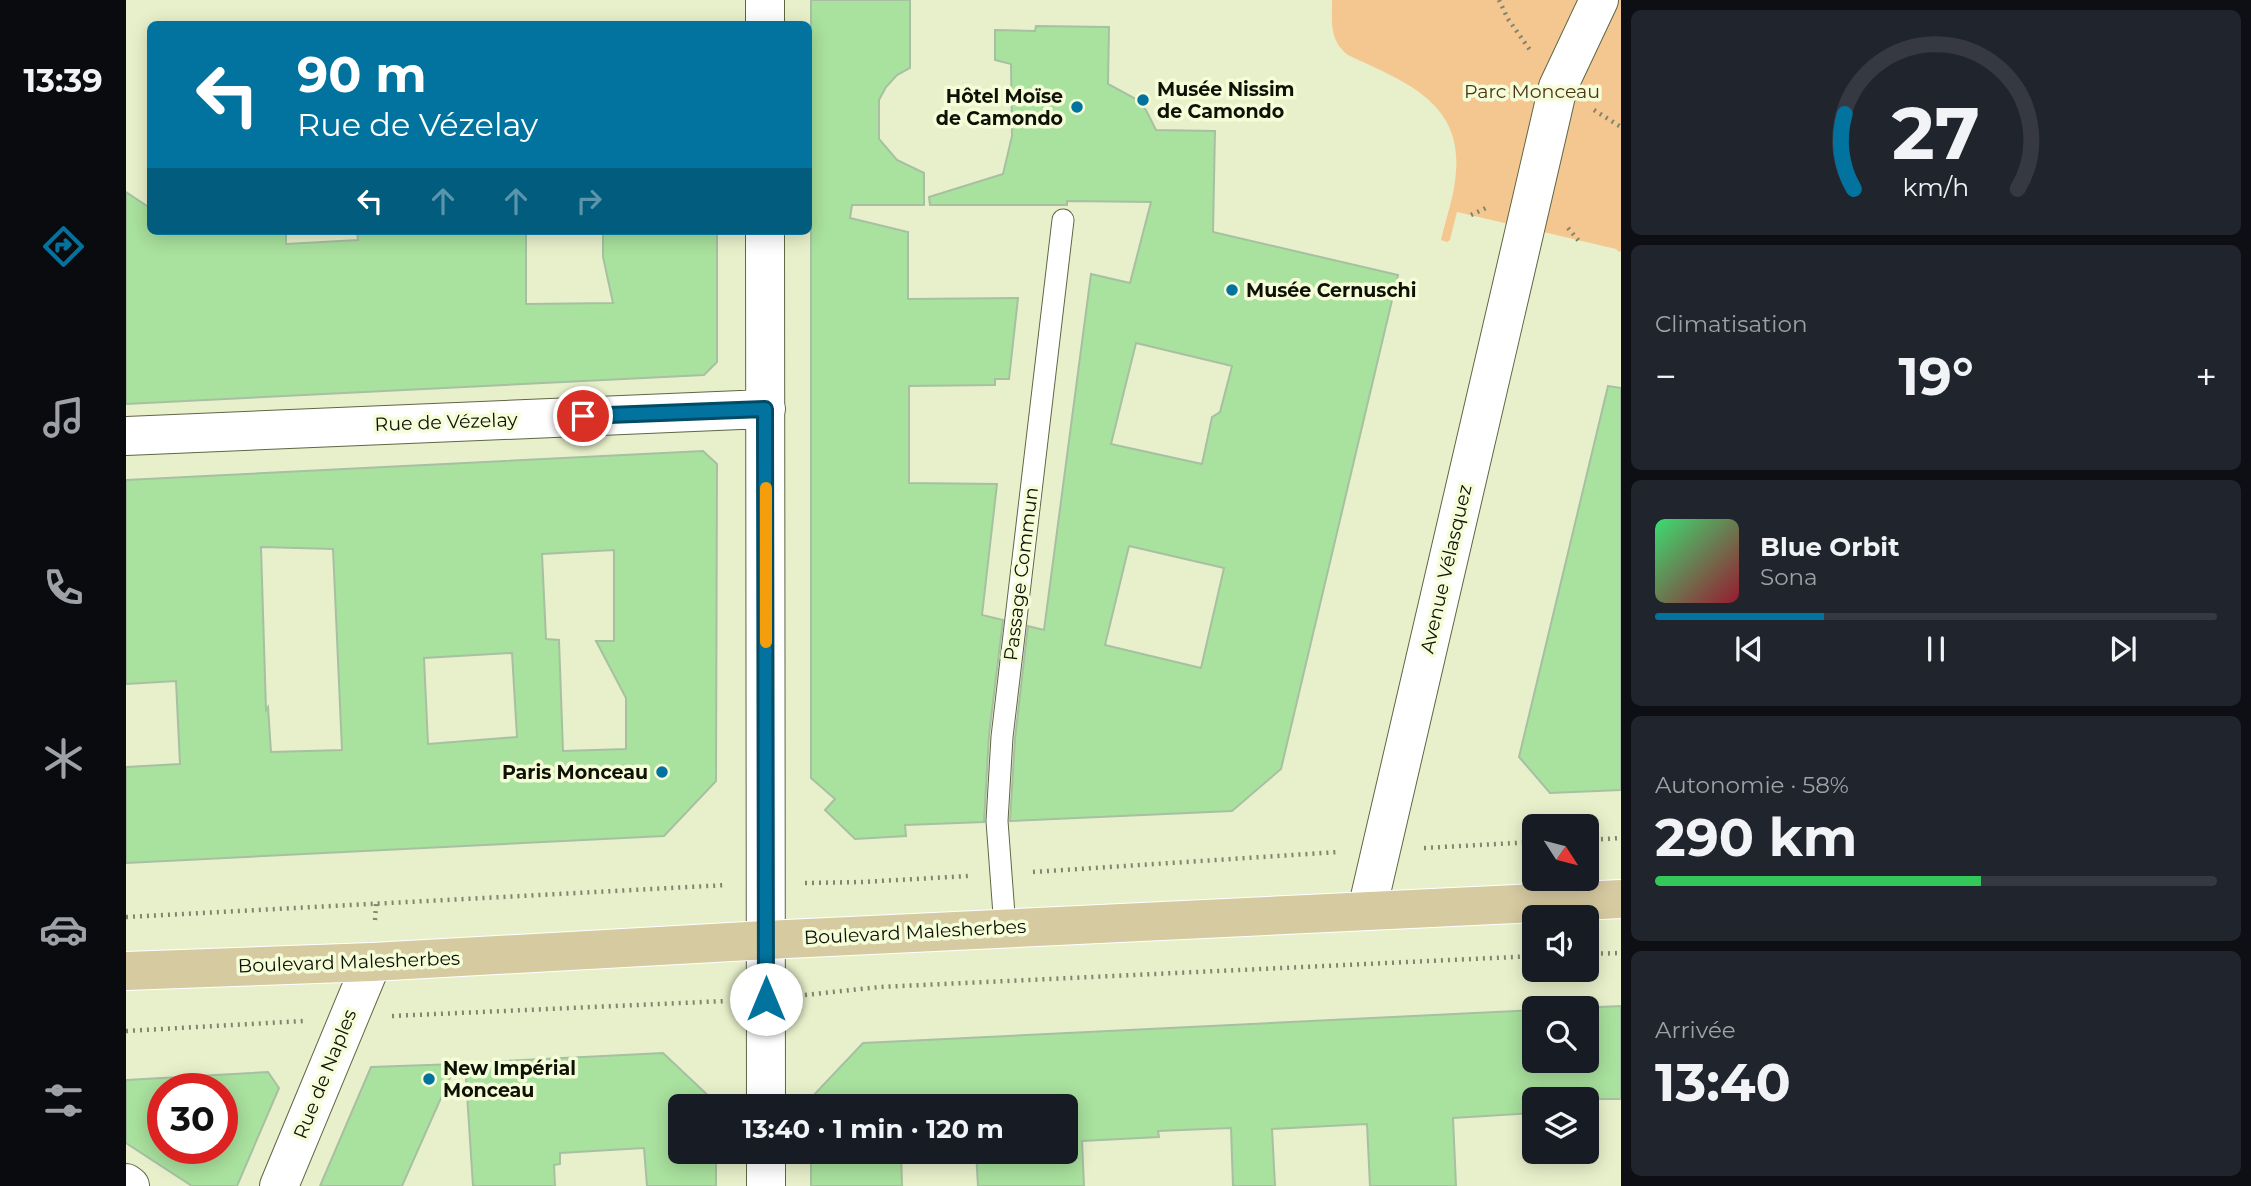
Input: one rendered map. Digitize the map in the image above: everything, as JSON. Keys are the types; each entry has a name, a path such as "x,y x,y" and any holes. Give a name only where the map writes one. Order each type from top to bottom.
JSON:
{"main road":[{"name":"Boulevard Malesherbes","path":"126,971 372,962 766,940 1621,899"}],"street":[{"path":"765,0 765,21"},
{"name":"Avenue Vélasquez","path":"1367,910 1558,87 1600,0"},
{"path":"765,235 766,1094"},
{"name":"Rue de Vézelay","path":"126,436 765,409"},
{"name":"Rue de Naples","path":"279,1186 372,962"},
{"path":"766,1164 766,1186"}],"lane":[{"name":"Passage Commun","path":"1005,928 997,821 1002,737 1063,220"}],"path":[{"path":"1499,0 1508,19 1558,87"},
{"path":"1600,839 1621,838"},
{"path":"126,917 767,883 862,883 1522,843"},
{"path":"1599,954 1621,953"},
{"path":"126,1031 766,999 880,987 1522,957"}],"green space":[{"name":"Parc Monceau","path":"1332,0 1621,0 1621,251 1457,212 1450,240 1441,240 1456,171 1455,147 1449,126 1424,96 1407,84 1348,55 1342,49 1333,30"}],"building":[{"path":"811,0 910,0 910,68 897,75 879,100 879,139 897,160 924,173 924,205 852,205 850,218 908,232 908,299 1018,298 1009,379 995,379 995,385 909,386 909,483 997,484 982,615 1003,620 989,735 984,822 905,825 906,836 855,839 825,810 835,799 811,778"},
{"path":"1036,26 1109,27 1108,84 1136,99 1146,110 1156,130 1215,131 1213,232 1398,275 1281,769 1232,811 1010,821 1015,738 1028,626 1044,630 1091,274 1130,283 1151,202 1067,201 1067,205 930,205 929,197 1003,174 1012,136 1011,64 995,60 995,30 1035,31","holes":["1136,343 1232,366 1220,412 1212,417 1202,464 1111,444","1129,546 1224,568 1201,668 1105,645"]},
{"path":"126,192 147,206 147,235 286,235 286,244 358,240 357,235 526,235 526,304 613,303 603,257 603,235 717,235 717,362 704,375 126,404"},
{"path":"1608,386 1621,388 1621,790 1550,793 1519,757"},
{"path":"703,451 717,464 716,781 664,836 126,863 126,767 180,764 176,681 126,684 126,480","holes":["261,547 333,549 342,750 271,752 268,707 266,710","614,550 614,641 596,641 626,698 626,749 563,751 559,640 546,639 542,554","512,653 517,737 428,744 424,658"]},
{"path":"1621,1006 1621,1099 1599,1099 1599,1087 1522,1087 1522,1114 1453,1118 1456,1186 1370,1186 1367,1124 1272,1129 1275,1186 1233,1186 1231,1128 1158,1131 1159,1137 1082,1141 1084,1186 978,1186 977,1164 1078,1164 1078,1094 815,1094 863,1043 1522,1011 1522,1073 1599,1073 1599,1007"},
{"path":"663,1053 706,1094 668,1094 668,1164 716,1164 716,1186 647,1186 644,1148 560,1153 560,1164 554,1165 555,1186 473,1186 465,1063"},
{"path":"456,1064 402,1186 320,1186 371,1067"},
{"path":"268,1072 279,1088 237,1186 192,1186 158,1164 238,1164 238,1074"},
{"path":"147,1079 147,1157 126,1143 126,1080"},
{"path":"811,1164 901,1164 902,1186 811,1186"}],"slow traffic":[{"path":"766,488 766,642"}],"place":[{"name":"Musée Nissim de Camondo","path":"1143,100"},
{"name":"Hôtel Moïse de Camondo","path":"1077,107"},
{"name":"Musée Cernuschi","path":"1232,290"},
{"name":"Paris Monceau","path":"662,772"},
{"name":"New Impérial Monceau","path":"429,1079"}],"route":[{"path":"583,416 765,409 766,999"}]}
